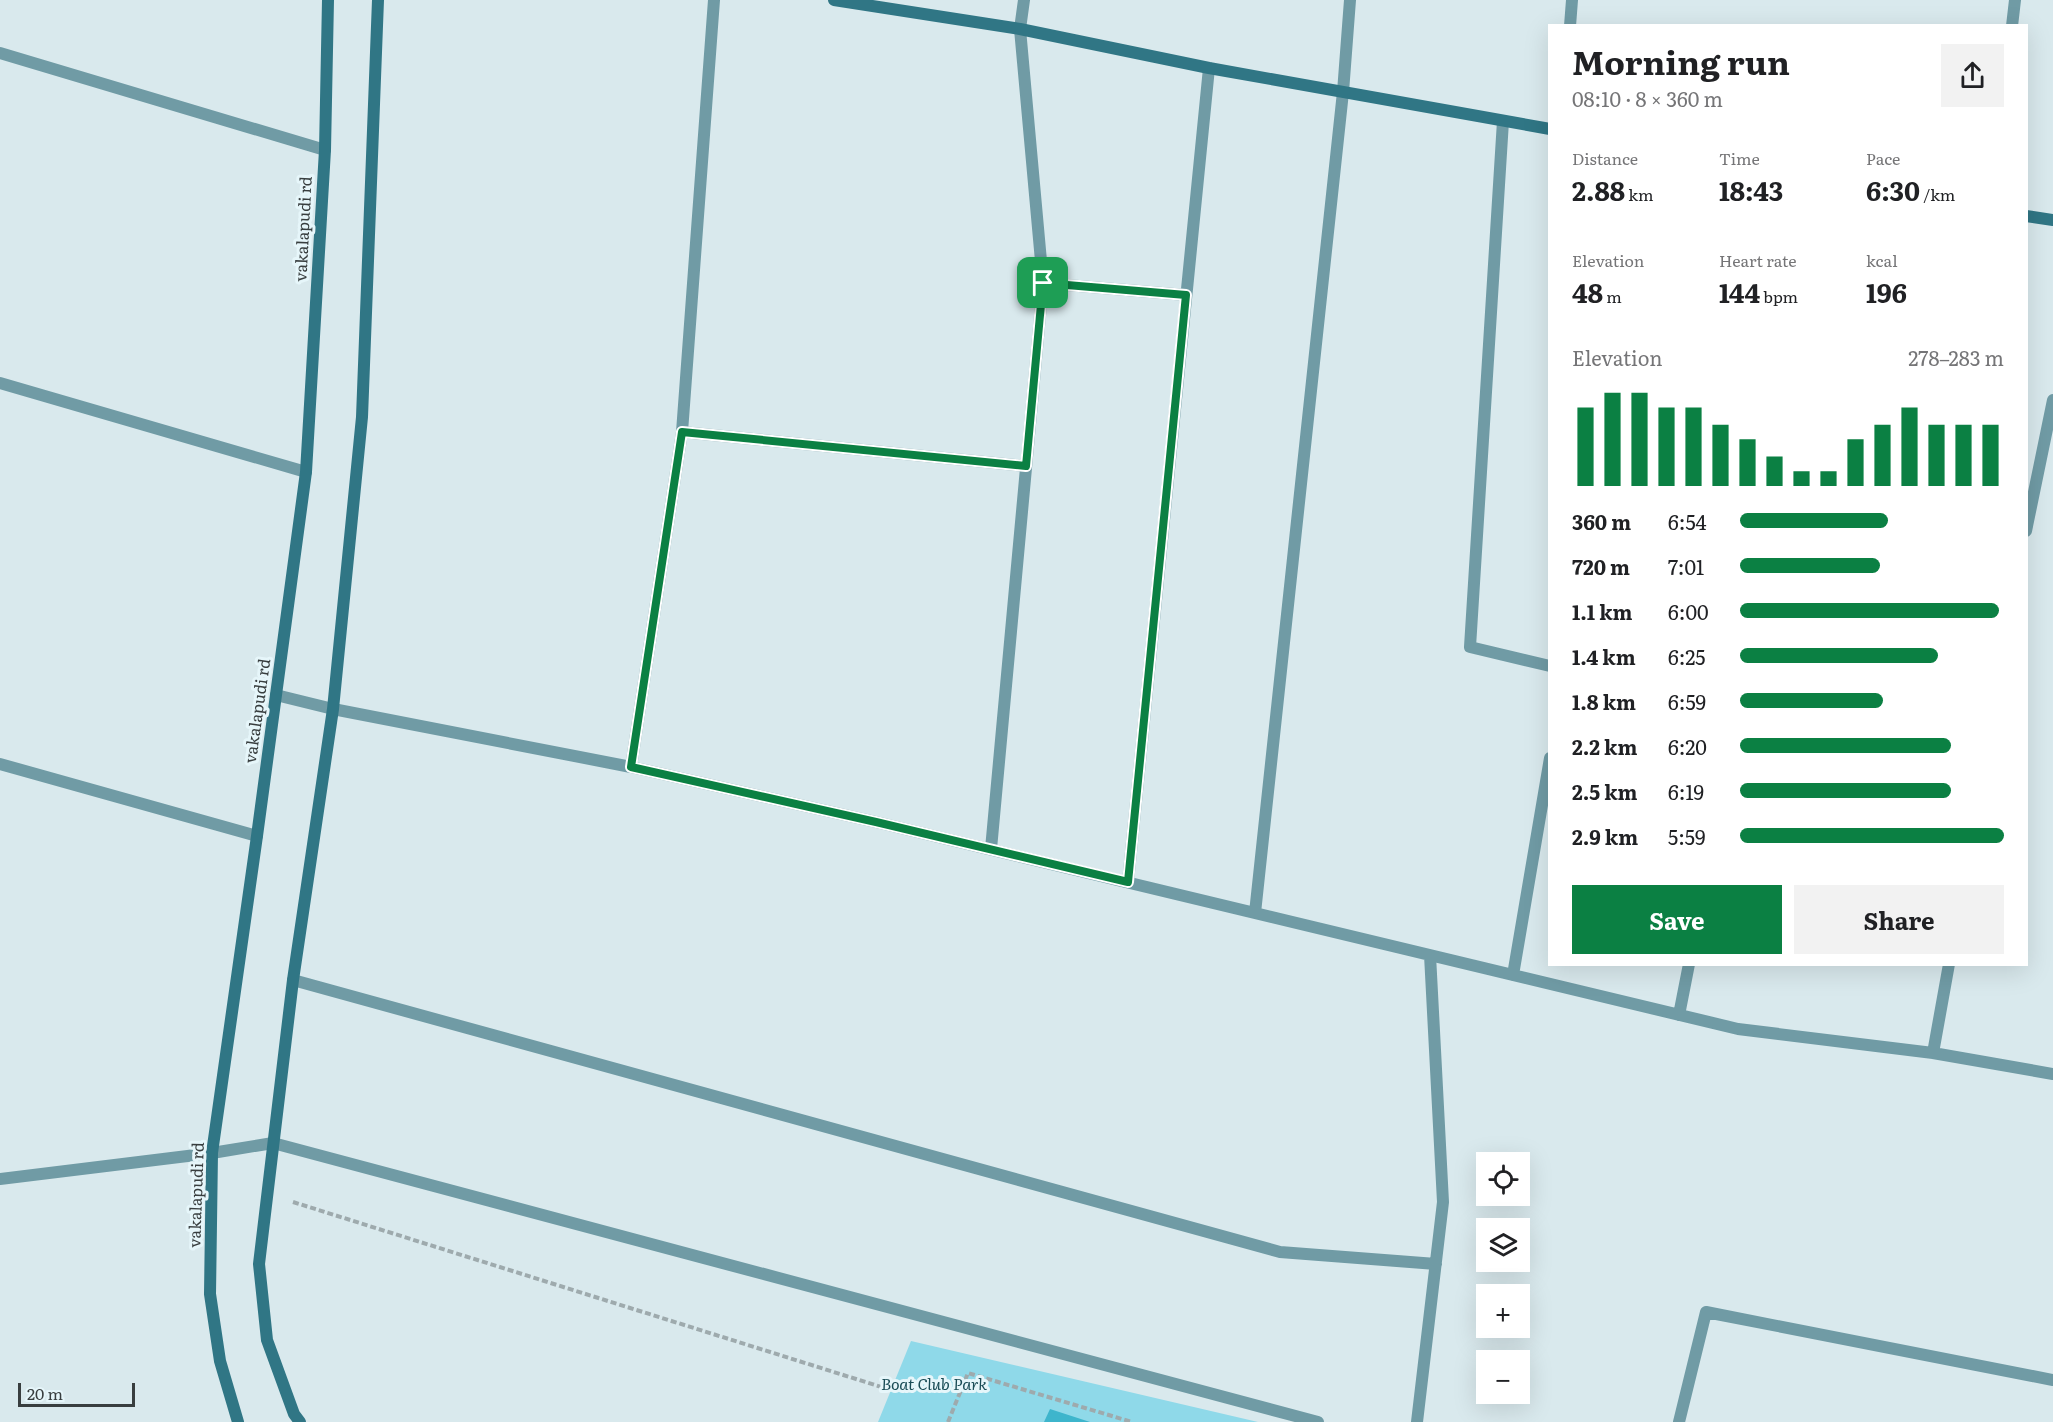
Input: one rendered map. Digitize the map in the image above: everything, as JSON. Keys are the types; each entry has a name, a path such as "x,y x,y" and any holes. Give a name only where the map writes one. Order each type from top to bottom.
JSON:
{"main road":[{"name":"vakalapudi rd","path":"238,1422 220,1361 210,1294 212,1153 306,472 325,150 328,0"},
{"path":"300,1422 294,1414 267,1340 259,1264 293,980 333,709 362,417 378,0"},
{"path":"834,0 1020,29 1209,68 1548,129"},
{"path":"2028,216 2053,220"}],"street":[{"path":"631,767 682,432 714,0"},
{"path":"991,849 1043,283 1020,29 1024,0"},
{"path":"1255,913 1343,92 1350,0"},
{"path":"1570,24 1572,0"},
{"path":"2012,24 2015,0"},
{"path":"0,52 325,150"},
{"path":"1128,882 1209,68"},
{"path":"1503,121 1470,647 1548,666"},
{"path":"1043,283 1186,295"},
{"path":"0,383 306,472"},
{"path":"2028,521 2053,400"},
{"path":"682,432 1026,466"},
{"path":"276,695 333,709 631,767 991,849 1738,1029 1933,1053 2053,1074"},
{"path":"1,769 257,836"},
{"path":"1513,975 1548,770"},
{"path":"1417,1422 1443,1202 1430,955"},
{"path":"1679,1014 1689,966"},
{"path":"1933,1053 1949,966"},
{"path":"293,980 1280,1252 1436,1264"},
{"path":"0,1179 212,1153 273,1143 1318,1422"},
{"path":"1679,1422 1706,1312 2053,1380"}],"path":[{"path":"267,1194 891,1390"},
{"path":"948,1422 968,1373 1132,1422"}],"green space":[{"name":"Boat Club Park","path":"911,1341 1258,1422 878,1422"}],"shaded area":[{"path":"1050,1409 1090,1422 1044,1422"}],"route":[{"path":"1043,283 1186,295 1128,882 631,767 682,432 1026,466 1043,283"}]}
